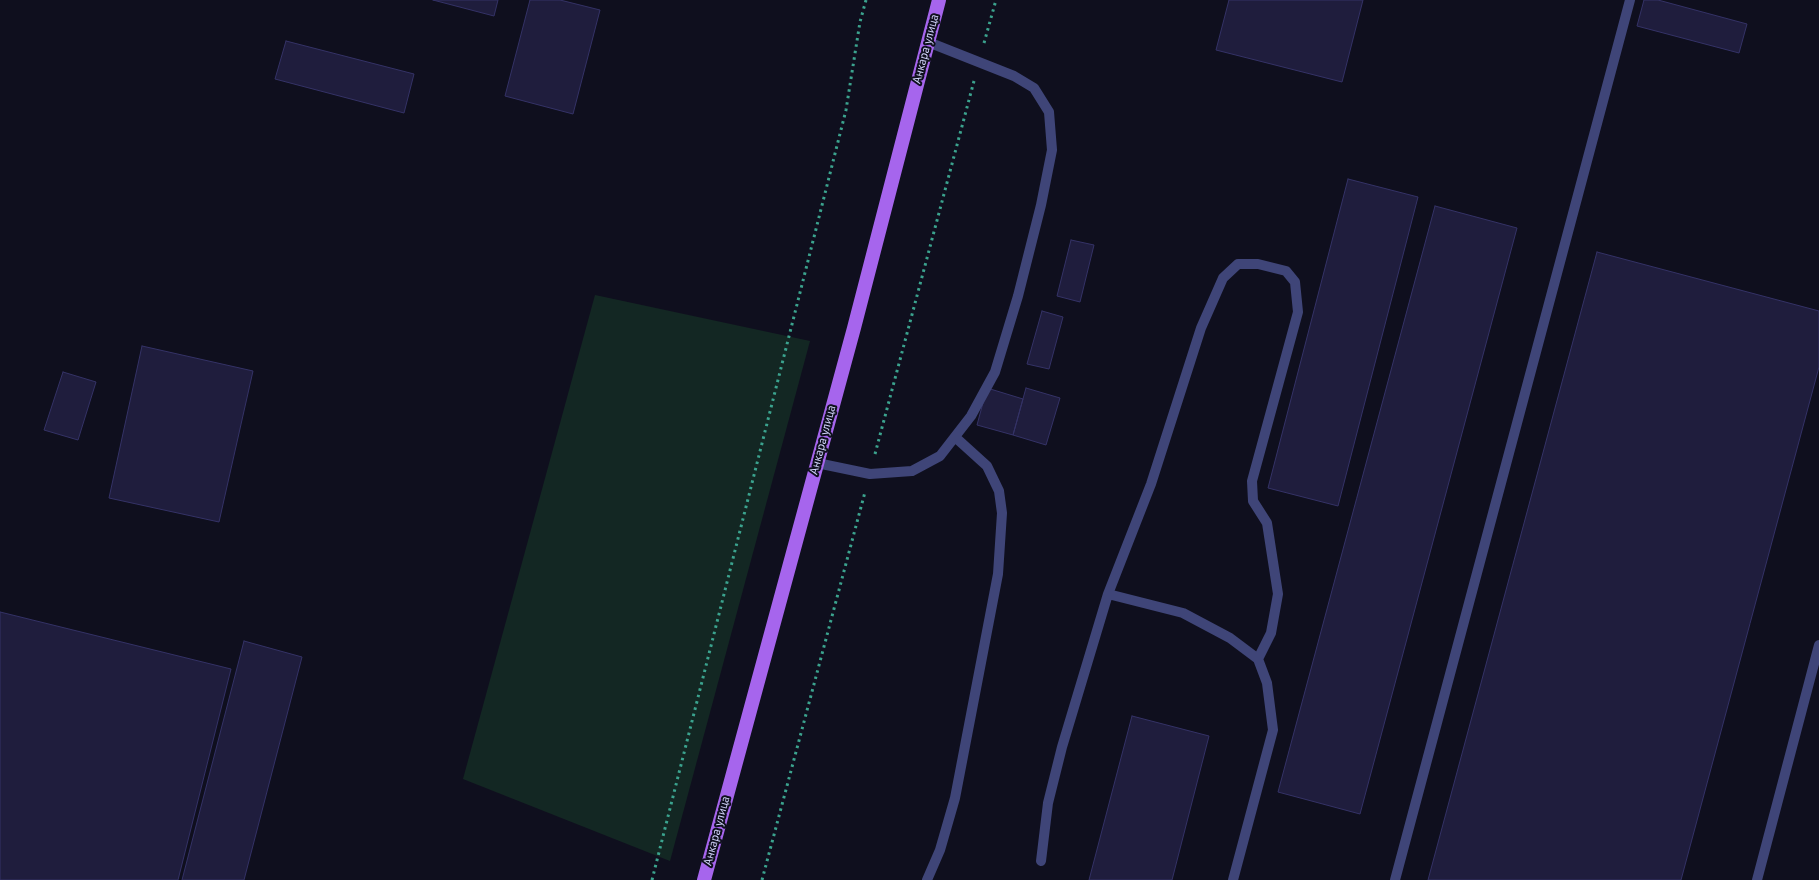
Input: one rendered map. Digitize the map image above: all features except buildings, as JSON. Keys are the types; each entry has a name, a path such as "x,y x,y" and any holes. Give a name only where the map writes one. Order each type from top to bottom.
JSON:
{"main road":[{"name":"Анкара улица","path":"704,880 817,463 939,0"}],"street":[{"path":"1395,880 1630,0"},
{"path":"817,463 870,474 912,471 940,456 971,416 995,372 1018,296 1041,205 1052,150 1049,112 1034,88 1014,76 928,42"},
{"path":"1041,862 1048,803 1057,765 1108,594 1151,484 1201,328 1223,278 1238,264 1258,264 1286,271 1295,282 1298,312 1252,481 1253,501 1267,523 1278,594 1271,633 1258,659"},
{"path":"927,880 940,850 955,798 998,574 1002,513 999,491 986,466 955,437"},
{"path":"1108,594 1183,612 1230,638 1258,659 1267,683 1273,730 1233,880"},
{"path":"1757,880 1819,645"}],"path":[{"path":"652,880 846,110 860,22 866,0"},
{"path":"762,880 996,0"}],"green space":[{"path":"595,295 810,341 670,861 463,779"}]}
